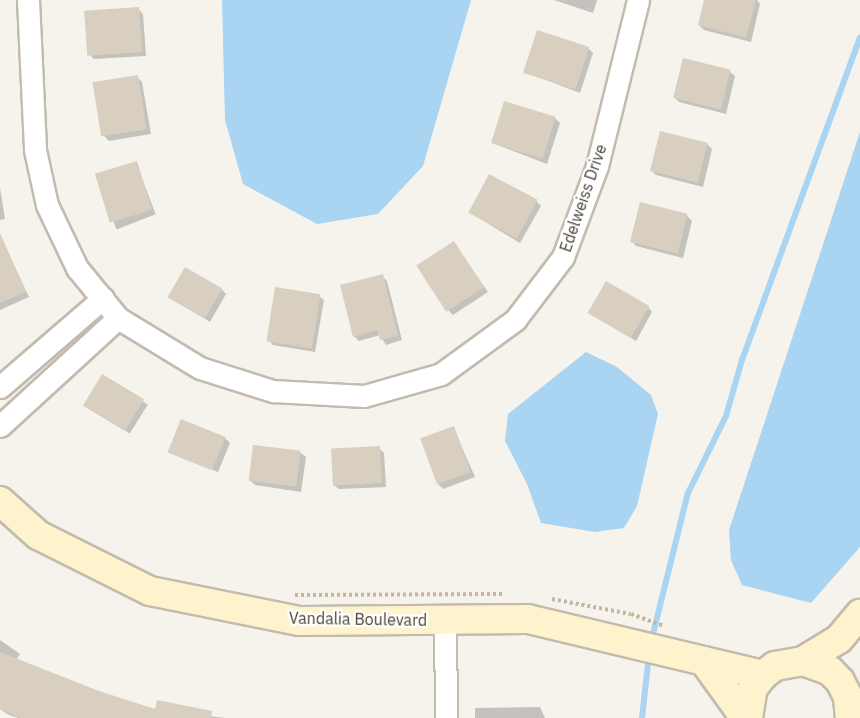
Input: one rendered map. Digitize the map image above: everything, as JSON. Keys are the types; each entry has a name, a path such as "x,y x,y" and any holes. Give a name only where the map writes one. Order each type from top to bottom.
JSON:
{"street":[{"name":"Edelweiss Drive","path":"28,0 35,150 47,205 64,246 118,318 200,368 273,391 364,396 441,374 515,320 563,257 597,166 638,0"},
{"path":"0,387 103,298"},
{"path":"0,426 118,318"},
{"name":"Vandalia Boulevard","path":"0,501 38,535 150,591 299,621 528,619 656,642 704,661 763,675"},
{"path":"803,661 839,639 860,614"},
{"path":"840,681 860,620"},
{"path":"445,621 446,718"},
{"path":"704,661 746,718"},
{"path":"746,718 753,688 763,675 789,662 803,661 830,671 840,681 852,717"}],"path":[{"path":"290,595 506,594"},
{"path":"547,598 640,617 656,642"}],"water":[{"path":"222,0 471,0 423,166 378,214 317,224 243,184 225,120"},
{"path":"860,132 860,547 811,603 742,585 731,560 729,530"},
{"path":"586,352 617,367 651,395 658,414 637,506 624,528 595,532 541,523 527,484 505,441 508,414"}],"building":[{"path":"704,0 756,0 746,38 698,25"},
{"path":"139,7 142,52 87,56 84,11"},
{"path":"537,30 589,47 575,90 523,73"},
{"path":"683,58 731,70 721,110 673,98"},
{"path":"138,75 147,129 101,137 93,82"},
{"path":"504,101 556,117 543,159 491,143"},
{"path":"660,131 708,143 698,183 650,171"},
{"path":"137,161 152,210 110,223 95,174"},
{"path":"489,174 538,200 517,239 468,213"},
{"path":"640,202 688,214 678,254 630,242"},
{"path":"0,233 26,292 0,303"},
{"path":"454,241 484,287 446,312 416,266"},
{"path":"185,267 222,288 205,319 168,297"},
{"path":"383,274 398,336 380,340 377,330 353,337 340,285"},
{"path":"606,281 649,306 631,338 588,313"},
{"path":"275,287 320,294 312,349 266,341"},
{"path":"102,374 144,399 125,431 83,406"},
{"path":"181,419 226,437 212,470 168,452"},
{"path":"454,426 471,472 437,484 420,438"},
{"path":"253,445 301,451 296,487 249,481"},
{"path":"380,446 382,483 333,486 331,449"},
{"path":"0,652 99,691 155,709 157,700 212,711 211,718 20,718 0,709"}],"waterway":[{"path":"651,642 688,493 726,416 742,360 860,38"},
{"path":"642,718 649,655"}]}
